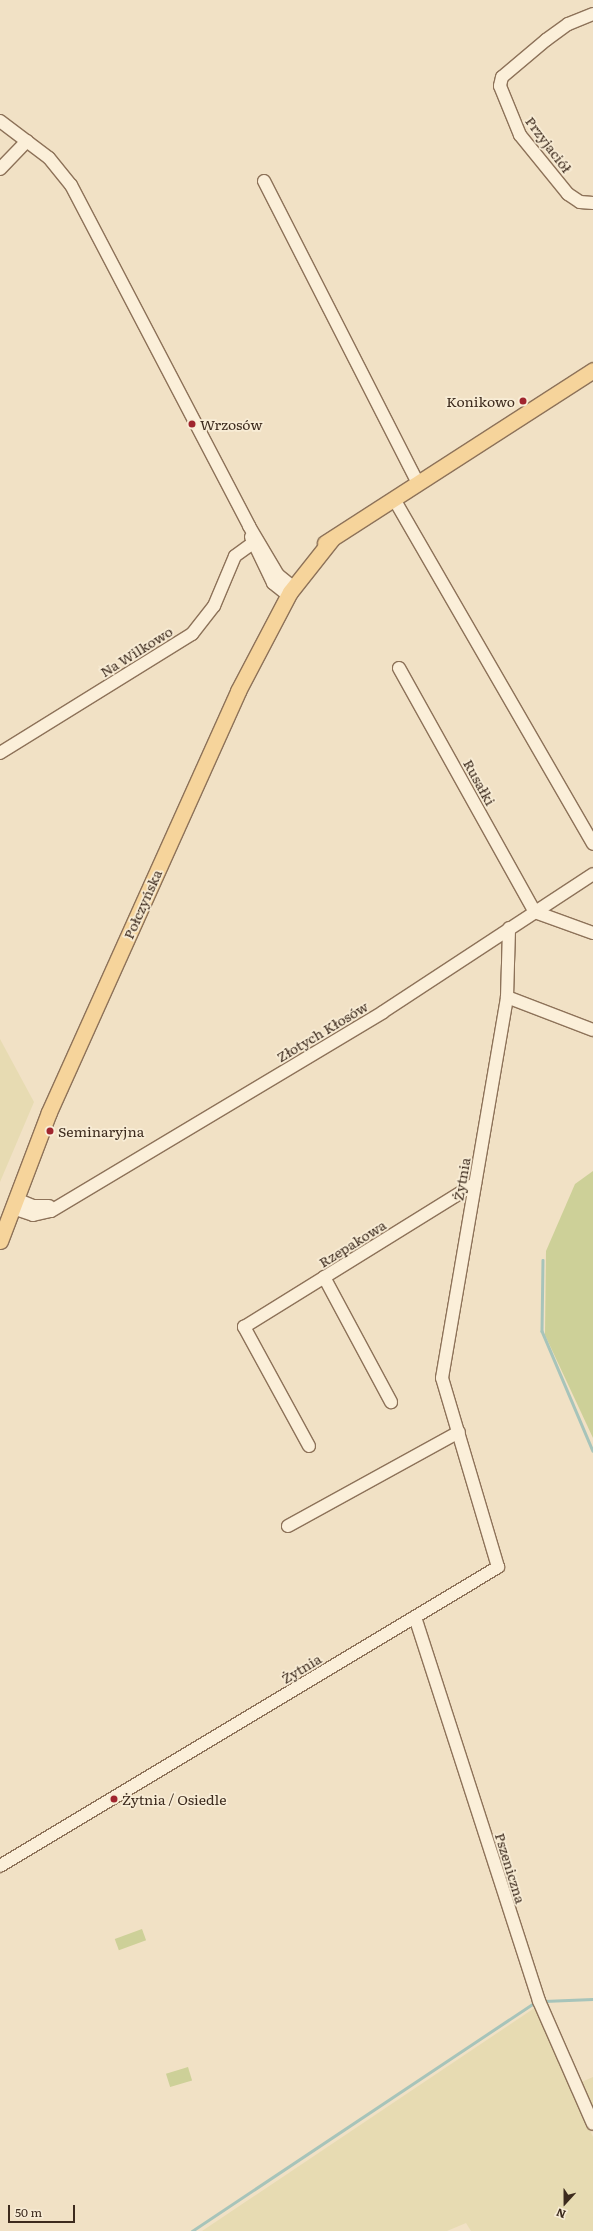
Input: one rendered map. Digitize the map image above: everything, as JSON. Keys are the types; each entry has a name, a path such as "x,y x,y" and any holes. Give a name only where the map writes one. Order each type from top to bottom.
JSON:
{"main road":[{"name":"Połczyńska","path":"0,1241 12,1203 47,1117 238,691 287,589 332,539 590,373"},
{"name":"Połczyńska","path":"0,1218 12,1203"}],"street":[{"name":"Przyjaciół","path":"593,14 568,24 546,40 502,77 500,86 520,135 568,194 580,202 593,202"},
{"path":"0,121 49,158 71,185 249,526 287,589"},
{"path":"0,169 27,141"},
{"path":"264,181 418,483"},
{"path":"394,499 593,844"},
{"path":"249,526 253,543 287,589"},
{"name":"Na Wilkowo","path":"0,753 192,634 214,606 235,556 253,543"},
{"name":"Rusałki","path":"399,668 535,912"},
{"name":"Złotych Kłosów","path":"12,1203 39,1214 60,1203 384,1012 509,928 593,874"},
{"path":"535,912 593,933"},
{"name":"Żytnia","path":"0,1866 498,1567 442,1378 507,997 509,928"},
{"path":"507,997 593,1030"},
{"name":"Rzepakowa","path":"309,1446 244,1327 475,1184"},
{"path":"324,1277 391,1402"},
{"path":"288,1526 459,1432"},
{"name":"Pszeniczna","path":"415,1617 539,2001 593,2124"}],"shaded area":[{"path":"0,1039 34,1102 0,1182"},
{"path":"536,2007 593,2137 593,2231 471,2231 466,2223 447,2231 202,2231"},
{"path":"593,2077 593,2115 579,2083"}],"green space":[{"path":"593,1171 593,1438 545,1335 546,1251 575,1184"},
{"path":"142,1929 146,1940 119,1950 115,1939"},
{"path":"188,2067 192,2080 170,2087 166,2074"}],"waterway":[{"path":"543,1260 542,1331 593,1451"},
{"path":"544,2001 593,1999"},
{"path":"192,2231 533,2004"}],"place":[{"name":"Konikowo","path":"523,401"},
{"name":"Wrzosów","path":"192,424"},
{"name":"Seminaryjna","path":"50,1131"},
{"name":"Żytnia / Osiedle","path":"114,1799"}]}
